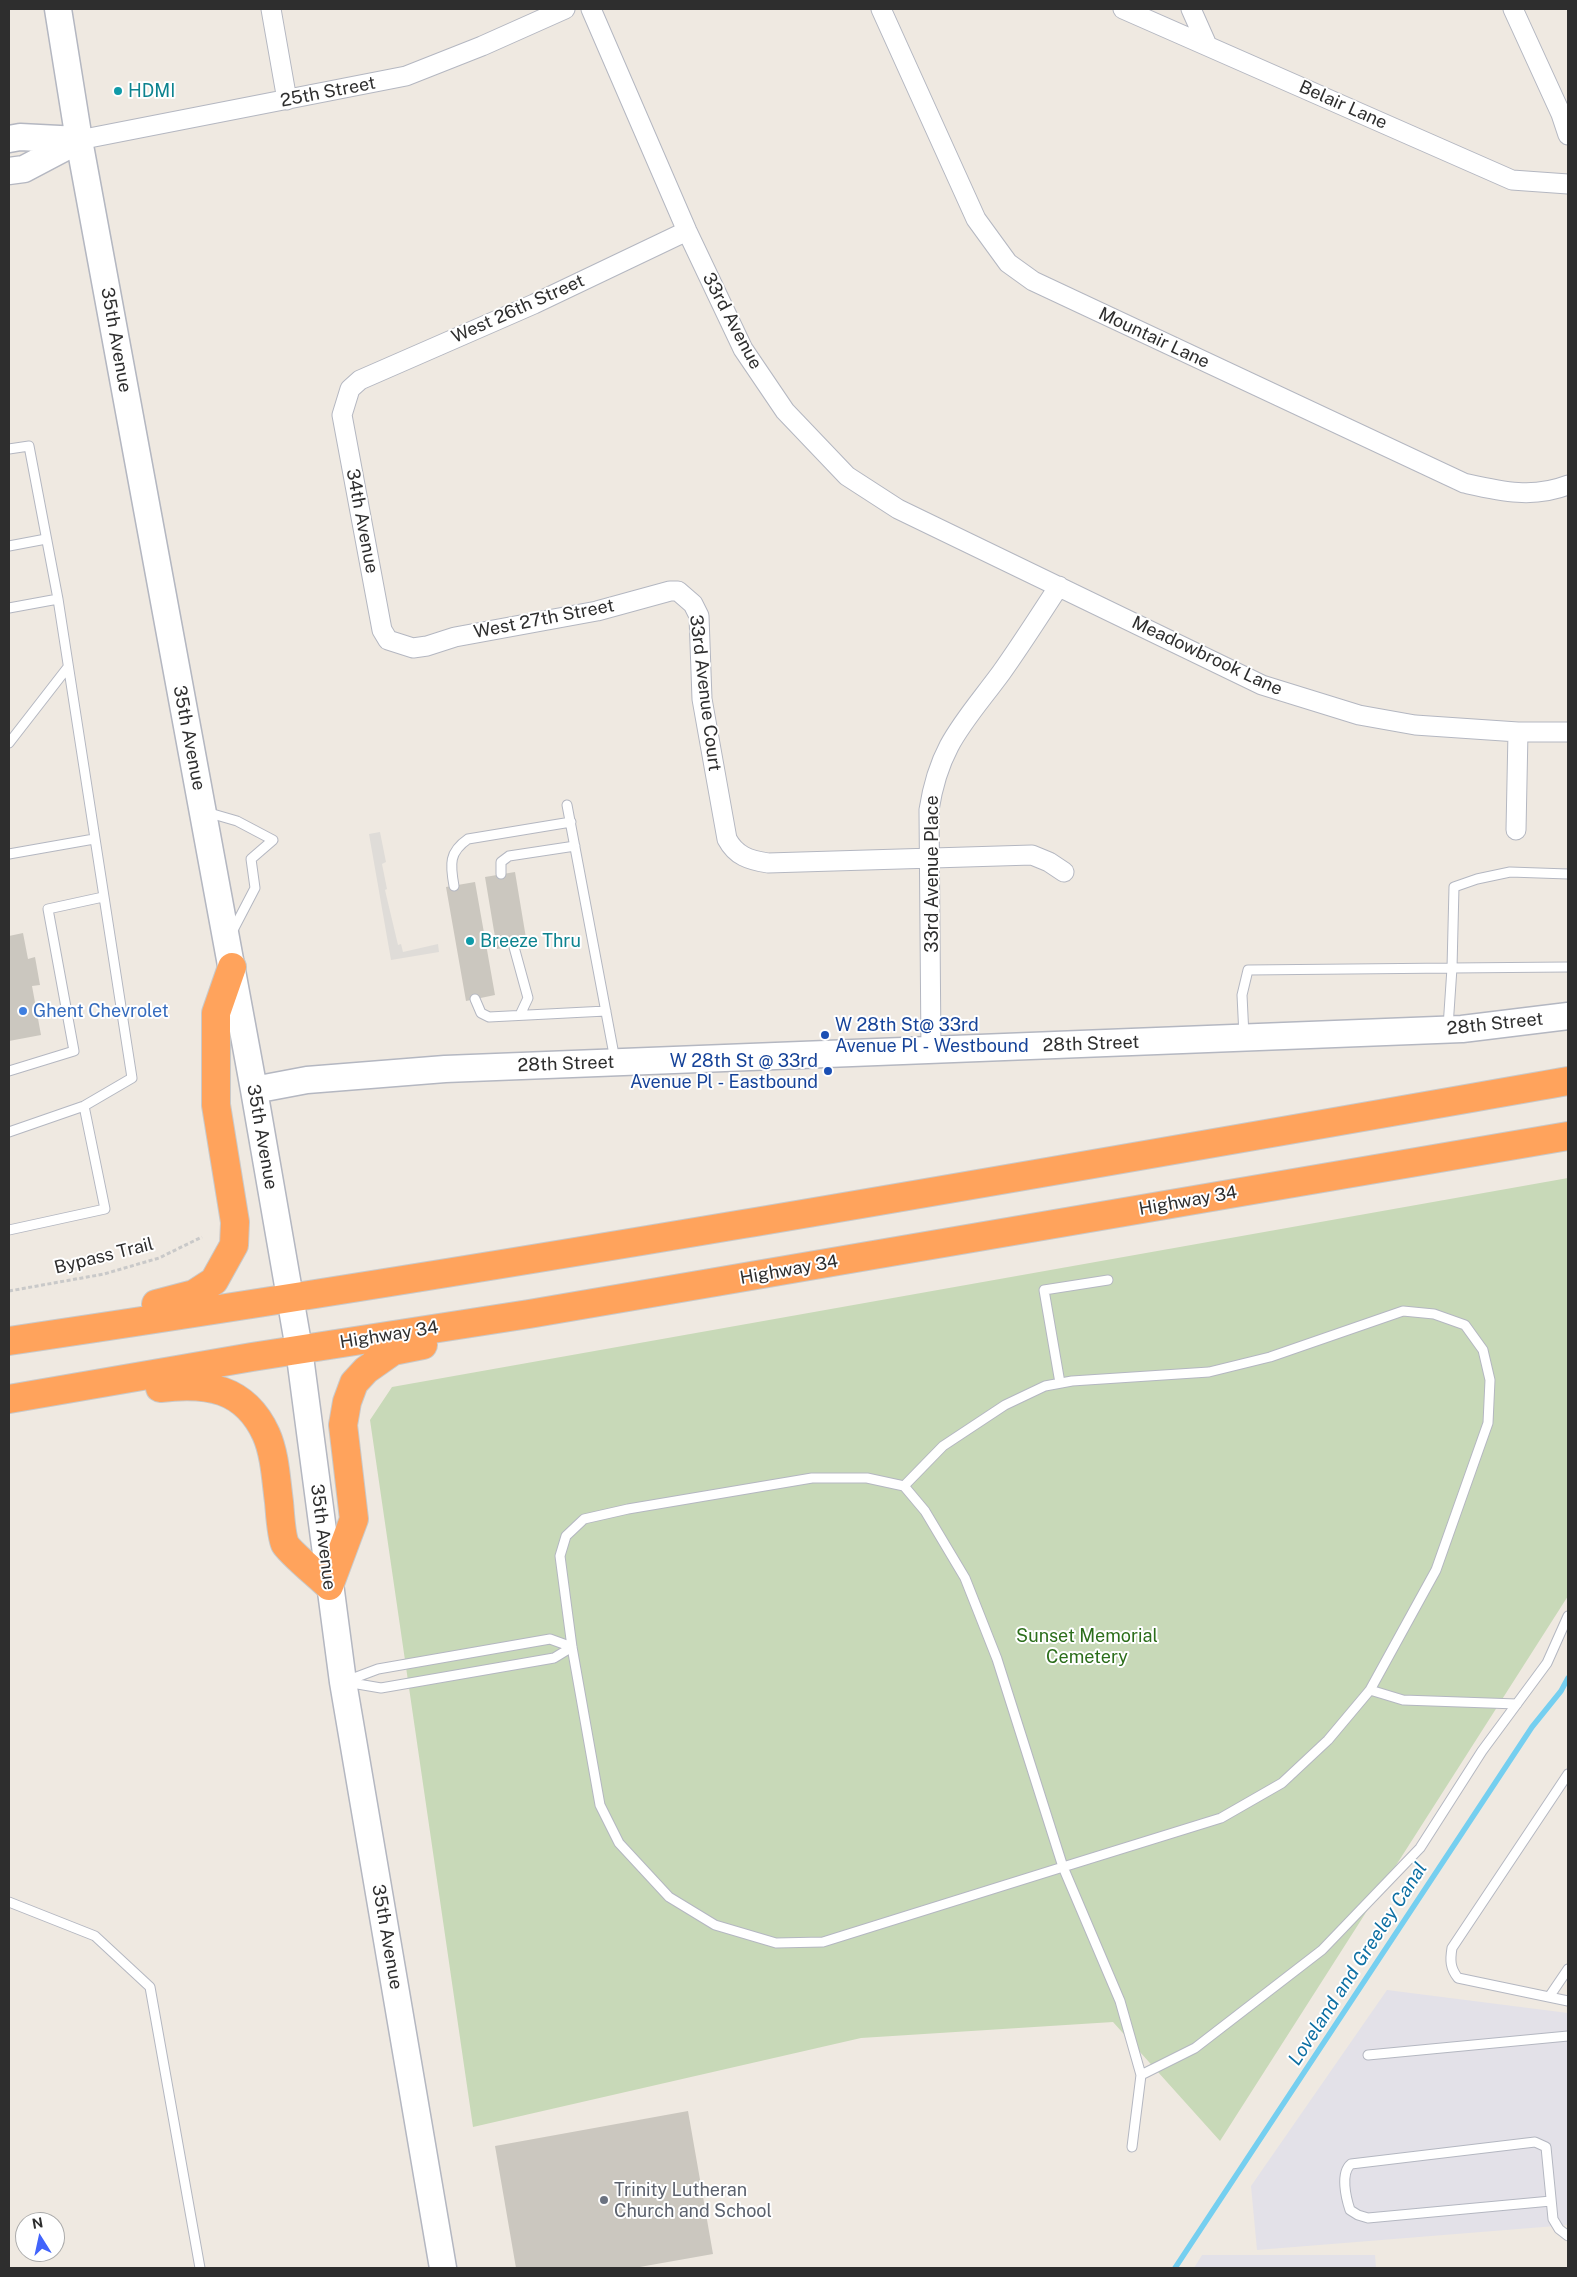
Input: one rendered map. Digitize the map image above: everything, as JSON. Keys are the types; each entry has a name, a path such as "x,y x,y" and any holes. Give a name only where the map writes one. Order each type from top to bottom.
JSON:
{"highway":[{"path":"9,1326 173,1301 194,1294 214,1280 234,1244 235,1222 216,1105 216,1013 229,955"},
{"path":"9,1342 768,1222 1568,1081"},
{"name":"Highway 34","path":"9,1399 299,1350 529,1314 1568,1136"},
{"path":"9,1408 182,1385 206,1386 222,1390 236,1397 254,1414 267,1435 285,1544 329,1586 354,1519 343,1424 347,1402 354,1383 366,1370 393,1351 496,1332 529,1314"}],"main road":[{"name":"35th Avenue","path":"58,9 79,140 254,1090 299,1350 343,1682 443,2268"},
{"name":"25th Street","path":"9,139 20,136 79,140"},
{"name":"25th Street","path":"9,172 24,169 79,140"},
{"name":"28th Street","path":"254,1090 307,1080 445,1069 1448,1030 1568,1016"}],"street":[{"path":"271,9 287,100"},
{"name":"25th Street","path":"79,140 406,76 482,46 565,9"},
{"name":"33rd Avenue","path":"591,9 687,231 742,349 785,411 847,476 898,509 1059,586"},
{"name":"Mountair Lane","path":"881,9 976,218 1008,263 1033,281 1464,483 1508,493 1530,494 1568,486"},
{"name":"Belair Lane","path":"1122,9 1512,180 1568,184"},
{"path":"1191,9 1207,45"},
{"path":"1513,9 1561,114 1568,135"},
{"name":"West 26th Street","path":"350,389 360,380 534,304 687,231"},
{"name":"34th Avenue","path":"350,389 342,415 382,630 388,640 400,646"},
{"name":"Meadowbrook Lane","path":"1059,586 1262,685 1359,715 1415,725 1518,732 1568,732"},
{"name":"33rd Avenue Place","path":"931,1050 932,964 928,858 929,810 933,783 940,760 953,736 1002,672 1059,586"},
{"name":"West 27th Street","path":"400,646 413,648 427,646 455,637 597,611 670,591 678,591 686,597"},
{"name":"33rd Avenue Court","path":"686,597 699,616 702,699 727,839 733,850 752,861 768,863 928,858"},
{"path":"1516,830 1518,732"},
{"path":"928,858 1032,855 1049,862 1064,872"}],"lane":[{"path":"9,449 29,446 58,599 132,1078 84,1106 9,1132"},
{"path":"9,546 46,539"},
{"path":"9,608 58,599"},
{"path":"9,744 68,667"},
{"path":"567,805 616,1063"},
{"path":"203,811 237,821 273,840 251,860 255,888 229,955"},
{"path":"454,886 452,861 456,848 468,839 571,822"},
{"path":"9,854 94,839"},
{"path":"501,874 501,862 509,856 575,846"},
{"path":"1448,1030 1454,887 1477,879 1510,872 1568,874"},
{"path":"9,1072 74,1051 48,909 103,897"},
{"path":"514,947 528,998 520,1015"},
{"path":"1244,1038 1242,995 1248,970 1568,967"},
{"path":"475,999 481,1013 490,1017 606,1011"},
{"path":"9,1230 105,1209 84,1106"},
{"path":"1060,1384 1044,1290 1108,1280"},
{"path":"904,1486 943,1446 1005,1405 1045,1386 1209,1372 1270,1357 1403,1311 1434,1314 1465,1326 1483,1350 1490,1380 1488,1423 1436,1570 1370,1690 1328,1740 1282,1783 1221,1818 1063,1867 823,1942 776,1943 715,1924 669,1897 619,1843 600,1805 572,1647 560,1556 566,1536 584,1519 628,1509 812,1478 867,1478 904,1486 925,1511 965,1578 997,1659 1063,1867 1120,2001 1141,2075 1132,2147"},
{"path":"1141,2075 1195,2048 1322,1950 1420,1848 1482,1751 1547,1663 1568,1616"},
{"path":"343,1682 378,1669 550,1639 572,1647"},
{"path":"343,1682 381,1688 554,1658 572,1647"},
{"path":"1370,1690 1403,1700 1518,1704"},
{"path":"1568,1774 1452,1948 1451,1956 1452,1970 1458,1978 1568,2001"},
{"path":"9,1902 95,1936 150,1987 200,2268"},
{"path":"1549,1997 1568,1968"},
{"path":"1368,2055 1568,2036"},
{"path":"1551,2201 1368,2218 1350,2210 1345,2175 1346,2168 1350,2164 1536,2142 1546,2147 1554,2219 1559,2229 1568,2236"}],"path":[{"name":"Bypass Trail","path":"9,1291 104,1274 159,1258 202,1237"}],"shaded area":[{"path":"380,832 386,862 382,864 387,889 385,890 398,945 401,944 403,952 438,944 439,952 391,960 369,834"},
{"path":"1387,1990 1568,2013 1568,2225 1257,2250 1251,2186"},
{"path":"1202,2255 1375,2255 1376,2268 1194,2268"}],"green space":[{"name":"Sunset Memorial Cemetery","path":"1568,1178 1568,1596 1220,2141 1113,2022 861,2038 473,2127 370,1420 392,1387"}],"building":[{"path":"515,872 527,944 497,949 485,877"},
{"name":"Breeze Thru","path":"475,882 495,995 466,1001 446,887"},
{"name":"Ghent Chevrolet","path":"23,933 28,959 35,957 40,985 32,986 41,1035 9,1041 9,936"},
{"name":"Trinity Lutheran Church and School","path":"688,2111 713,2254 634,2268 516,2268 495,2146"}],"waterway":[{"name":"Loveland and Greeley Canal","path":"1175,2268 1532,1727 1561,1691 1568,1678"}],"place":[{"name":"HDMI","path":"118,91"},
{"name":"Breeze Thru","path":"470,941"},
{"name":"Ghent Chevrolet","path":"23,1011"},
{"name":"W 28th St@ 33rd Avenue Pl - Westbound","path":"825,1035"},
{"name":"W 28th St @ 33rd Avenue Pl - Eastbound","path":"828,1071"},
{"name":"Trinity Lutheran Church and School","path":"604,2200"}]}
